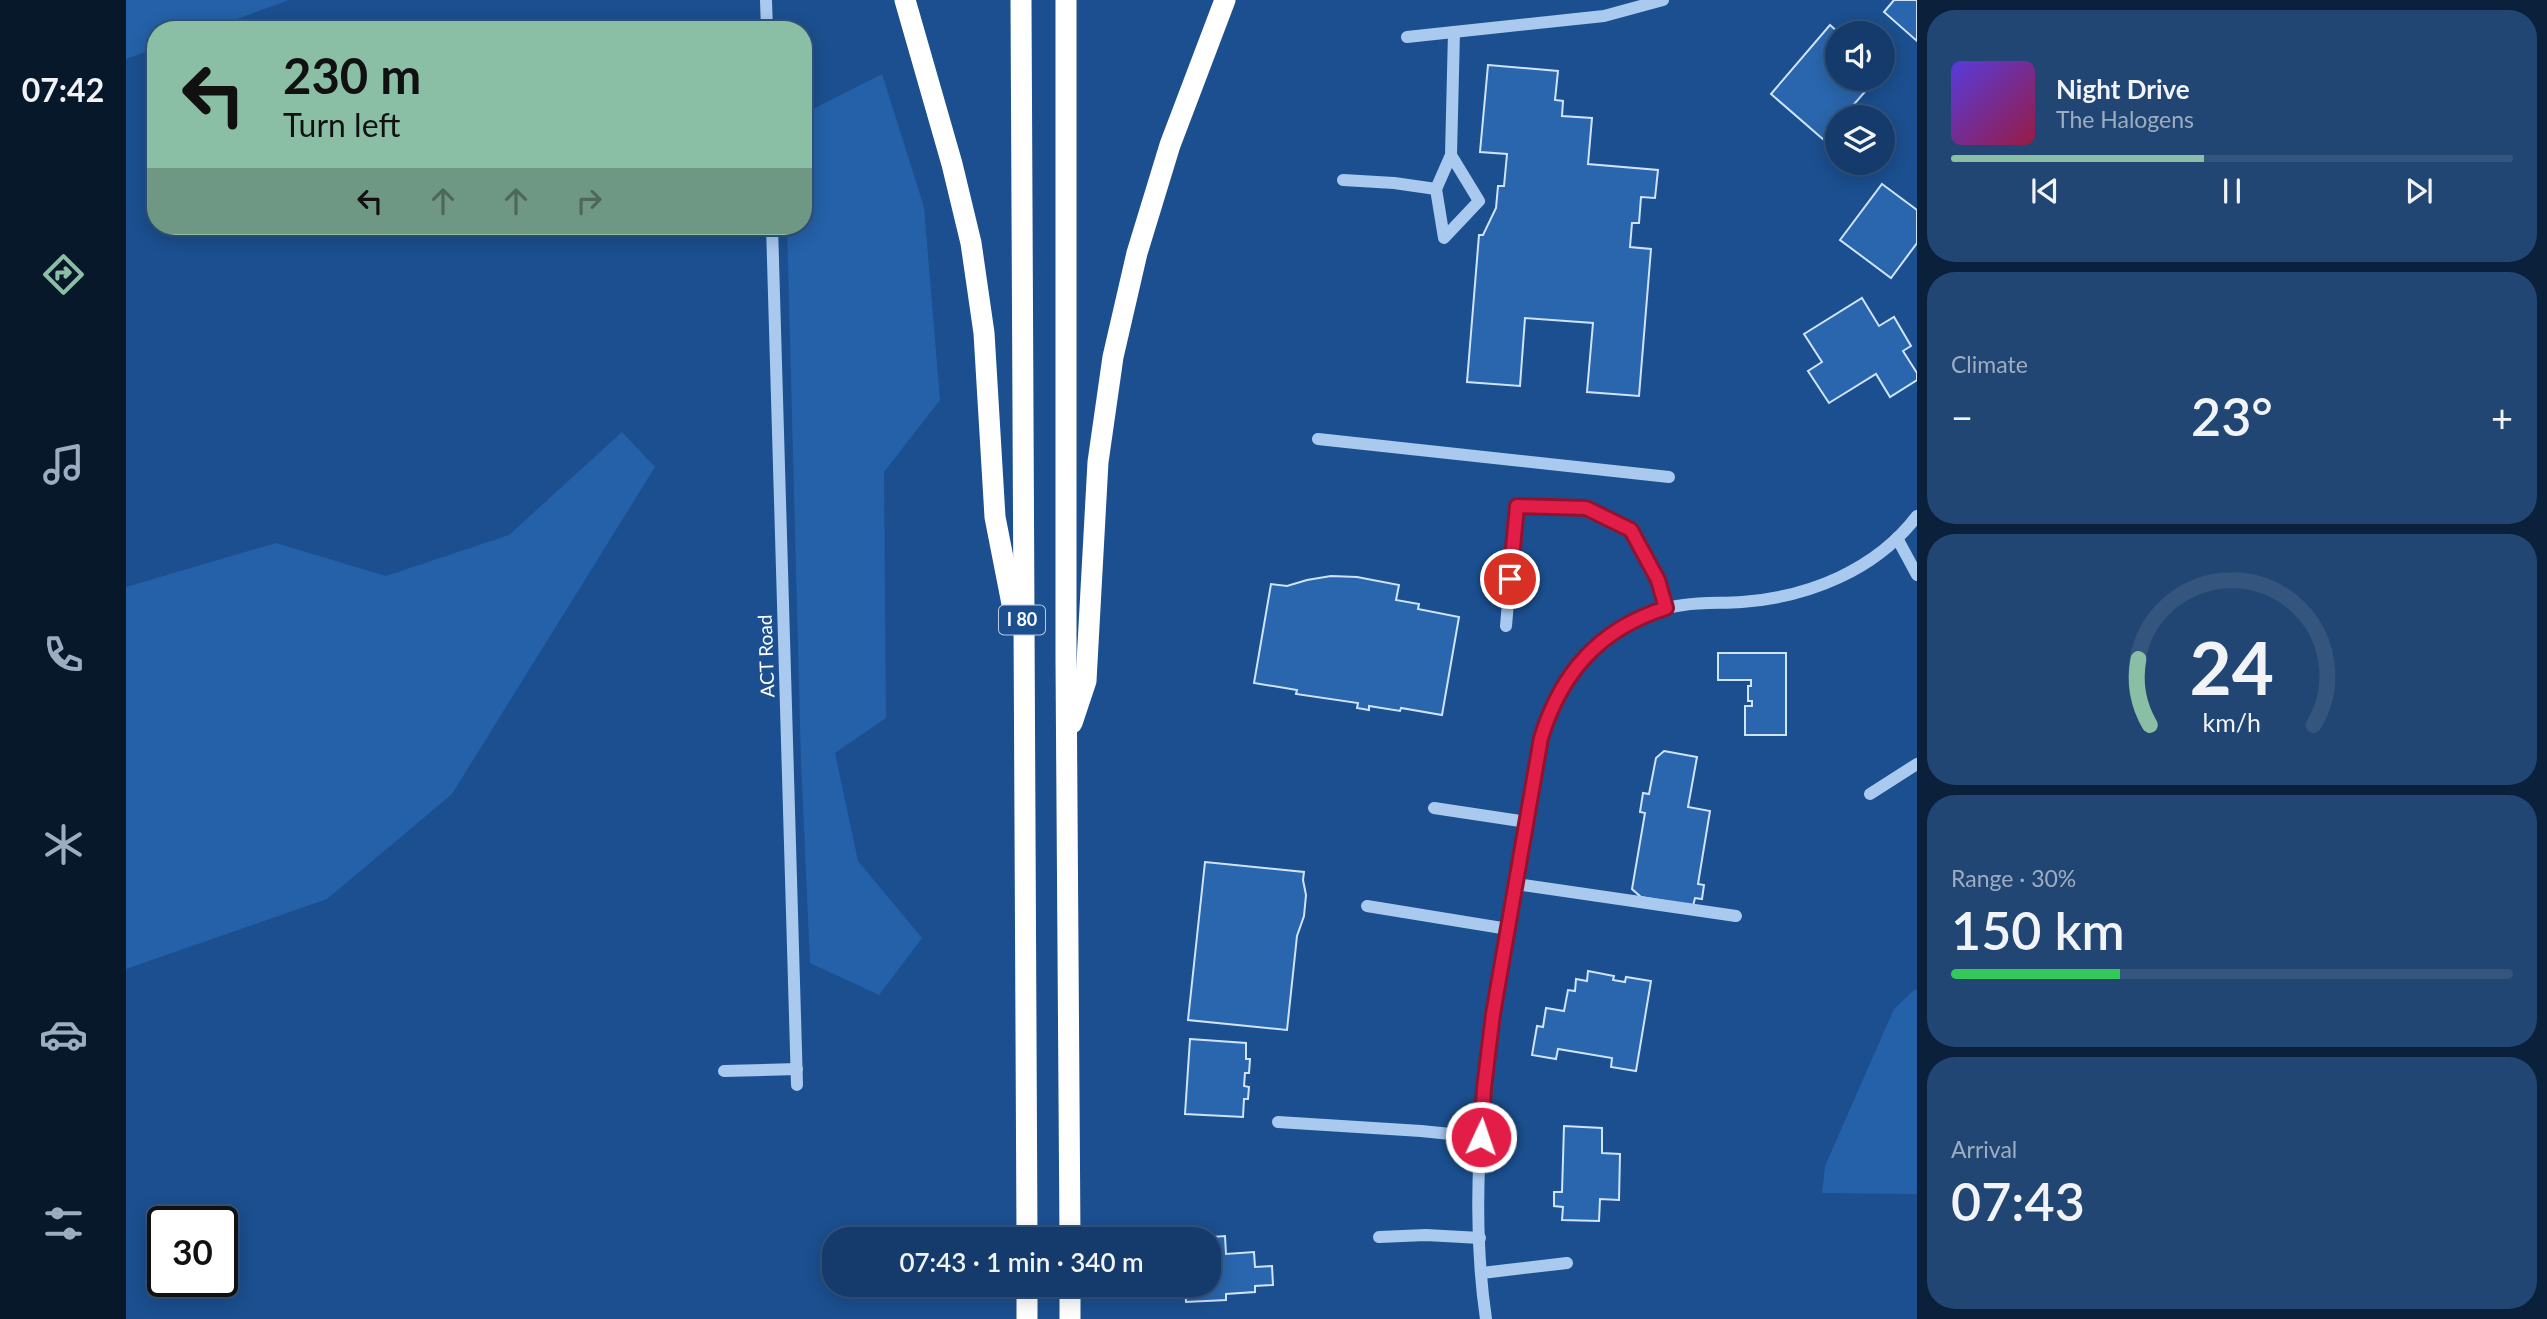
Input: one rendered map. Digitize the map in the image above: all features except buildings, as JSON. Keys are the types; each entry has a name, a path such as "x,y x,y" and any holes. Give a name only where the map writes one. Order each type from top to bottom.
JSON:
{"highway":[{"path":"905,0 952,164 971,243 984,333 995,517 1023,658"},
{"name":"I 80","path":"1021,0 1027,1227"},
{"name":"I 80","path":"1066,0 1066,742 1070,1227"},
{"path":"1066,742 1086,681 1098,462 1114,357 1137,253 1170,145 1224,0"},
{"path":"1027,1297 1027,1319"},
{"path":"1070,1297 1070,1319"}],"street":[{"path":"766,0 767,21"},
{"path":"1407,37 1604,16 1626,5 1663,0"},
{"path":"1451,155 1479,201 1444,238 1436,189 1451,155 1454,32"},
{"path":"1343,180 1436,189"},
{"name":"ACT Road","path":"772,235 797,1085"},
{"path":"1318,439 1669,477"},
{"path":"1506,626 1517,506 1586,508 1631,530 1658,580 1666,608"},
{"path":"1486,1319 1480,1238 1484,1088 1493,1014 1541,738 1559,693 1576,667 1592,650 1616,631 1649,614 1702,602 1754,601 1790,596 1823,585 1853,571 1898,538 1917,516"},
{"path":"1898,538 1917,575"},
{"path":"1870,794 1917,764"},
{"path":"1434,807 1527,822"},
{"path":"1516,884 1736,916"},
{"path":"1367,906 1508,929"},
{"path":"724,1071 797,1069"},
{"path":"1278,1122 1481,1137"},
{"path":"1379,1237 1426,1235 1480,1238"},
{"path":"1482,1273 1567,1263"}],"shaded area":[{"path":"126,0 289,0 232,21 147,21 147,51 126,59"},
{"path":"882,74 924,207 940,400 884,472 886,718 835,753 858,861 922,938 879,995 810,963 801,761 787,235 812,235 812,109"},
{"path":"622,432 655,467 452,794 327,899 126,969 126,587 276,543 386,576 509,535"},
{"path":"1917,990 1917,1194 1822,1193 1825,1166 1894,1009"}],"route":[{"path":"1481,1137 1493,1014 1541,738 1549,715 1576,667 1592,650 1616,631 1666,608 1658,580 1631,530 1586,508 1517,506 1510,579"}]}
